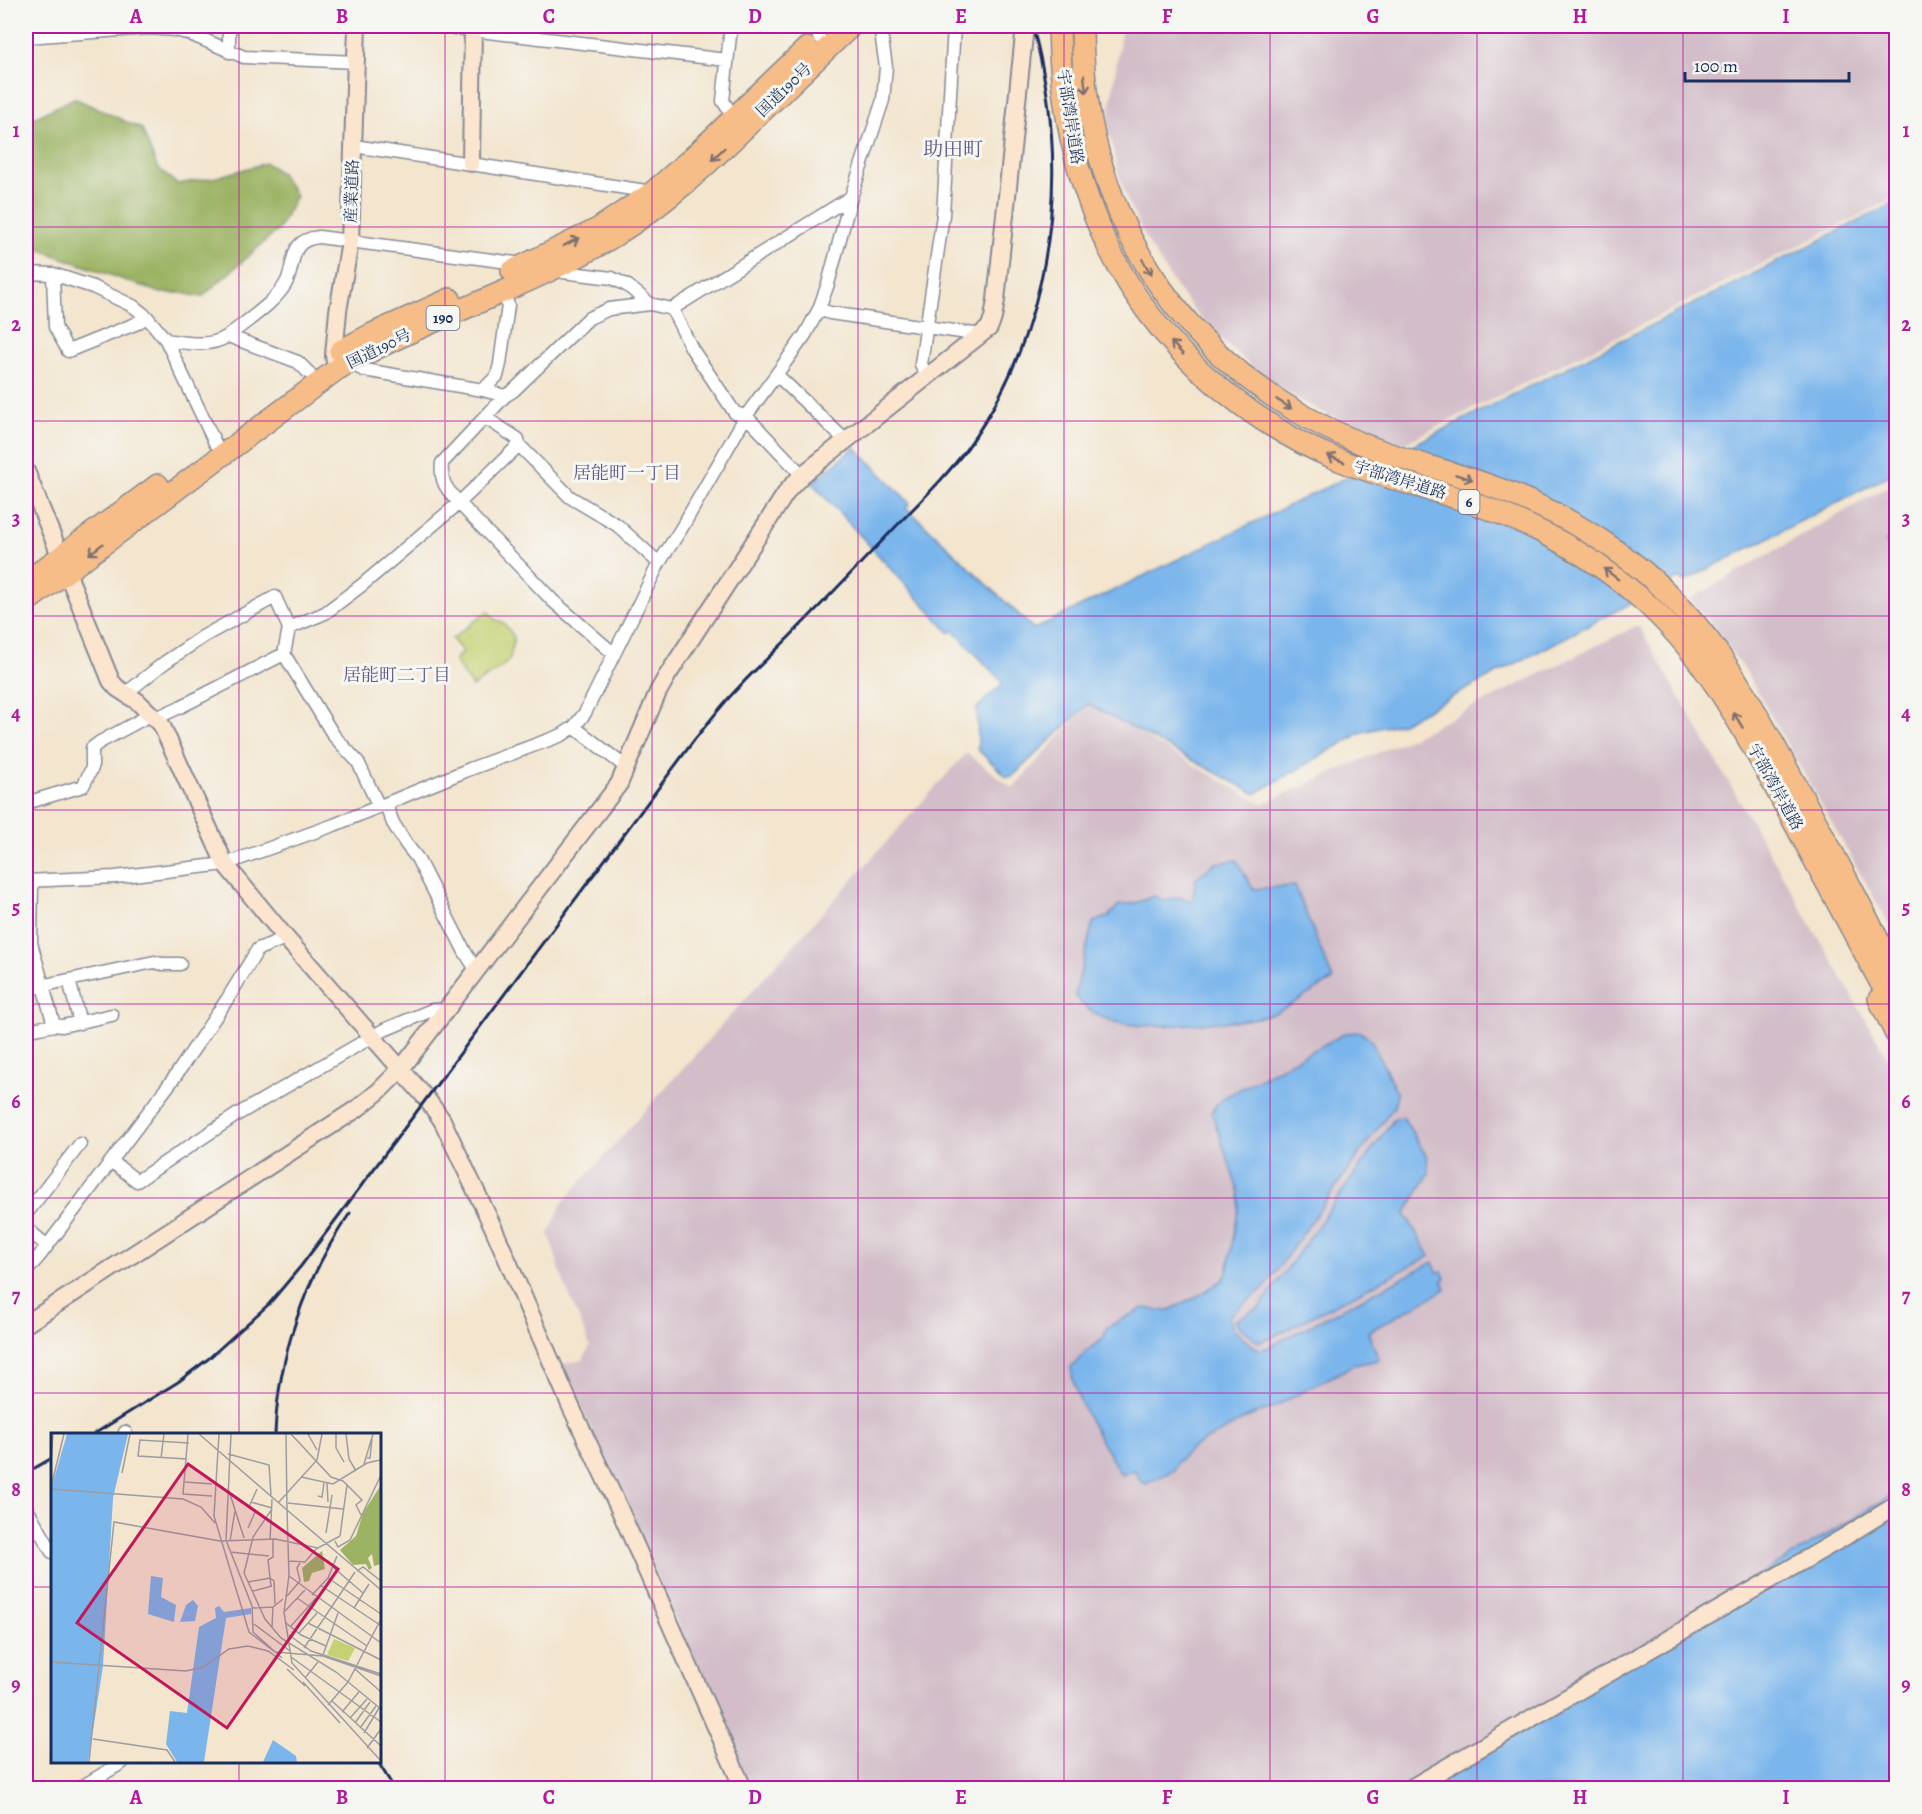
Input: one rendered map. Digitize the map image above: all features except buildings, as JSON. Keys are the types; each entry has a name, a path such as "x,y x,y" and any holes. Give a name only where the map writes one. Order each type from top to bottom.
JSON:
{"highway":[{"name":"国道190号","path":"26,602 64,564 215,443 309,374 340,363 503,291 542,268 653,192 738,124 851,26"},
{"name":"宇部湾岸道路","path":"1059,26 1067,118 1076,163 1090,206 1125,279 1144,309 1175,346 1209,380 1242,405 1269,424 1312,448 1356,467 1516,519 1560,540 1602,567 1659,615 1692,651 1780,775 1852,887 1896,976"},
{"name":"宇部湾岸道路","path":"1082,26 1083,70 1090,115 1111,192 1146,266 1188,323 1222,357 1259,387 1318,424 1385,452 1521,497 1582,528 1622,555 1672,598 1714,646 1739,684 1780,775 1896,1011"},
{"name":"国道190号","path":"26,582 64,564 340,363 370,335 592,249 641,218 693,177 822,29"},
{"path":"1780,775 1896,953"},
{"path":"1780,775 1807,857 1896,1034"}],"street":[{"path":"229,26 229,52"},
{"name":"産業道路","path":"340,363 338,311 350,242 357,26"},
{"path":"437,26 473,28 727,60"},
{"path":"731,26 723,101 738,124"},
{"path":"54,1025 31,943 29,881 115,877 225,864 382,806 470,769 562,735 574,727 585,713 659,563 746,416 805,335 819,309 851,197 883,100 885,67 880,26"},
{"path":"927,378 921,364 943,214 954,26"},
{"path":"26,1324 358,1108 401,1069 619,784 666,676 788,490 802,475 989,328 993,318 1025,26"},
{"path":"26,37 127,27 176,30 244,57 265,60 357,62"},
{"path":"471,163 473,28"},
{"path":"354,146 653,192"},
{"path":"614,654 554,601 446,489 441,477 442,463 505,396 589,318 609,309 650,304 672,309 851,197"},
{"path":"166,340 208,344 228,336 279,292 287,281 292,257 297,248 309,238 319,237 612,278 628,286 650,304"},
{"path":"592,249 587,266 603,277"},
{"path":"26,273 53,274 93,287 133,306 147,317 166,340 215,443"},
{"path":"53,274 55,327 68,351 147,317"},
{"path":"483,390 496,376 500,364 508,305 503,291"},
{"path":"672,309 692,349 735,413 746,416 802,475"},
{"path":"819,309 830,313 981,335"},
{"path":"228,336 298,362 309,374"},
{"path":"340,363 364,370 483,390 505,396"},
{"path":"777,375 846,441"},
{"path":"484,417 518,439 519,445 570,496 616,525 659,563"},
{"path":"290,628 325,613 341,601 459,503 519,445"},
{"path":"26,471 111,681 161,724 225,864 442,1120 493,1227 571,1407 618,1506 743,1788"},
{"path":"125,694 164,663 204,636 274,597 290,628 284,654 334,736 358,762 382,806 417,858 477,971"},
{"path":"26,803 83,786 92,768 93,748 100,742 154,716 190,703 284,654"},
{"path":"574,727 627,768"},
{"path":"26,1272 174,1078 258,949 286,938"},
{"path":"26,989 154,962 180,964"},
{"path":"69,980 80,1023"},
{"path":"111,1161 137,1180 237,1114 373,1037 408,1019 432,1010 447,1009"},
{"path":"34,1029 80,1023 112,1015"},
{"path":"26,1214 80,1144"},
{"path":"26,1228 46,1245"},
{"path":"1411,1788 1896,1505"},
{"path":"26,1507 51,1550"},
{"path":"80,1788 120,1763"}],"shaded area":[{"path":"1122,26 1896,26 1896,197 1401,445 1340,421 1298,399 1257,372 1206,324 1178,290 1151,248 1128,202 1117,169 1108,124"},
{"path":"1896,482 1896,936 1745,670 1690,599"},
{"path":"1638,625 1896,1072 1896,1491 1850,1523 1400,1788 750,1788 562,1364 583,1360 590,1346 562,1277 549,1234 562,1203 966,753 1013,788 1088,704 1262,804 1409,739"}],"green space":[{"path":"74,98 142,129 157,167 177,184 213,178 266,163 281,173 296,196 279,229 202,297 181,293 161,293 26,245 26,122"},
{"path":"488,611 494,619 504,623 514,637 510,659 472,687 456,663 455,659 463,652 452,639"}],"water":[{"path":"1896,202 1896,472 1683,582 1679,578 1402,723 1362,732 1255,794 1088,704 1013,776 1007,777 978,750 977,708 1003,683 953,630 950,633 812,483 855,447 910,503 906,507 1034,629 1407,448"},
{"path":"1896,535 1896,560 1886,541"},
{"path":"1237,860 1253,889 1295,886 1333,980 1291,1005 1260,1017 1173,1025 1136,1025 1101,1017 1087,1008 1075,995 1093,922 1108,917 1119,905 1136,903 1154,896 1165,901 1179,897 1192,901 1196,879 1215,863"},
{"path":"1359,1032 1370,1038 1397,1093 1394,1107 1265,1287 1229,1316 1231,1322 1240,1336 1260,1350 1433,1262 1437,1272 1442,1271 1445,1278 1442,1281 1446,1289 1368,1332 1379,1360 1354,1365 1272,1408 1248,1417 1192,1448 1177,1462 1174,1470 1146,1484 1140,1481 1135,1470 1121,1475 1084,1410 1071,1368 1086,1351 1104,1338 1106,1328 1143,1308 1167,1311 1195,1298 1223,1280 1227,1273 1239,1206 1239,1193 1212,1113 1215,1106 1223,1098 1346,1033"},
{"path":"1403,1117 1427,1157 1429,1173 1405,1214 1430,1256 1259,1342 1243,1330 1235,1320 1260,1307 1394,1119"},
{"path":"1896,1493 1896,1788 1406,1788"}],"railway":[{"path":"96,1433 178,1382 208,1359 269,1304 301,1266 727,699 948,472 968,447 992,409 1013,368 1029,325 1041,282 1048,237 1052,191 1052,146 1045,82 1032,26"},
{"path":"275,1433 282,1376 297,1319 320,1264 350,1213"},
{"path":"26,1473 51,1459"},
{"path":"379,1763 394,1788"}],"district":[{"name":"助田町","path":"953,149"},
{"name":"居能町一丁目","path":"627,473"},
{"name":"居能町二丁目","path":"397,675"}]}
